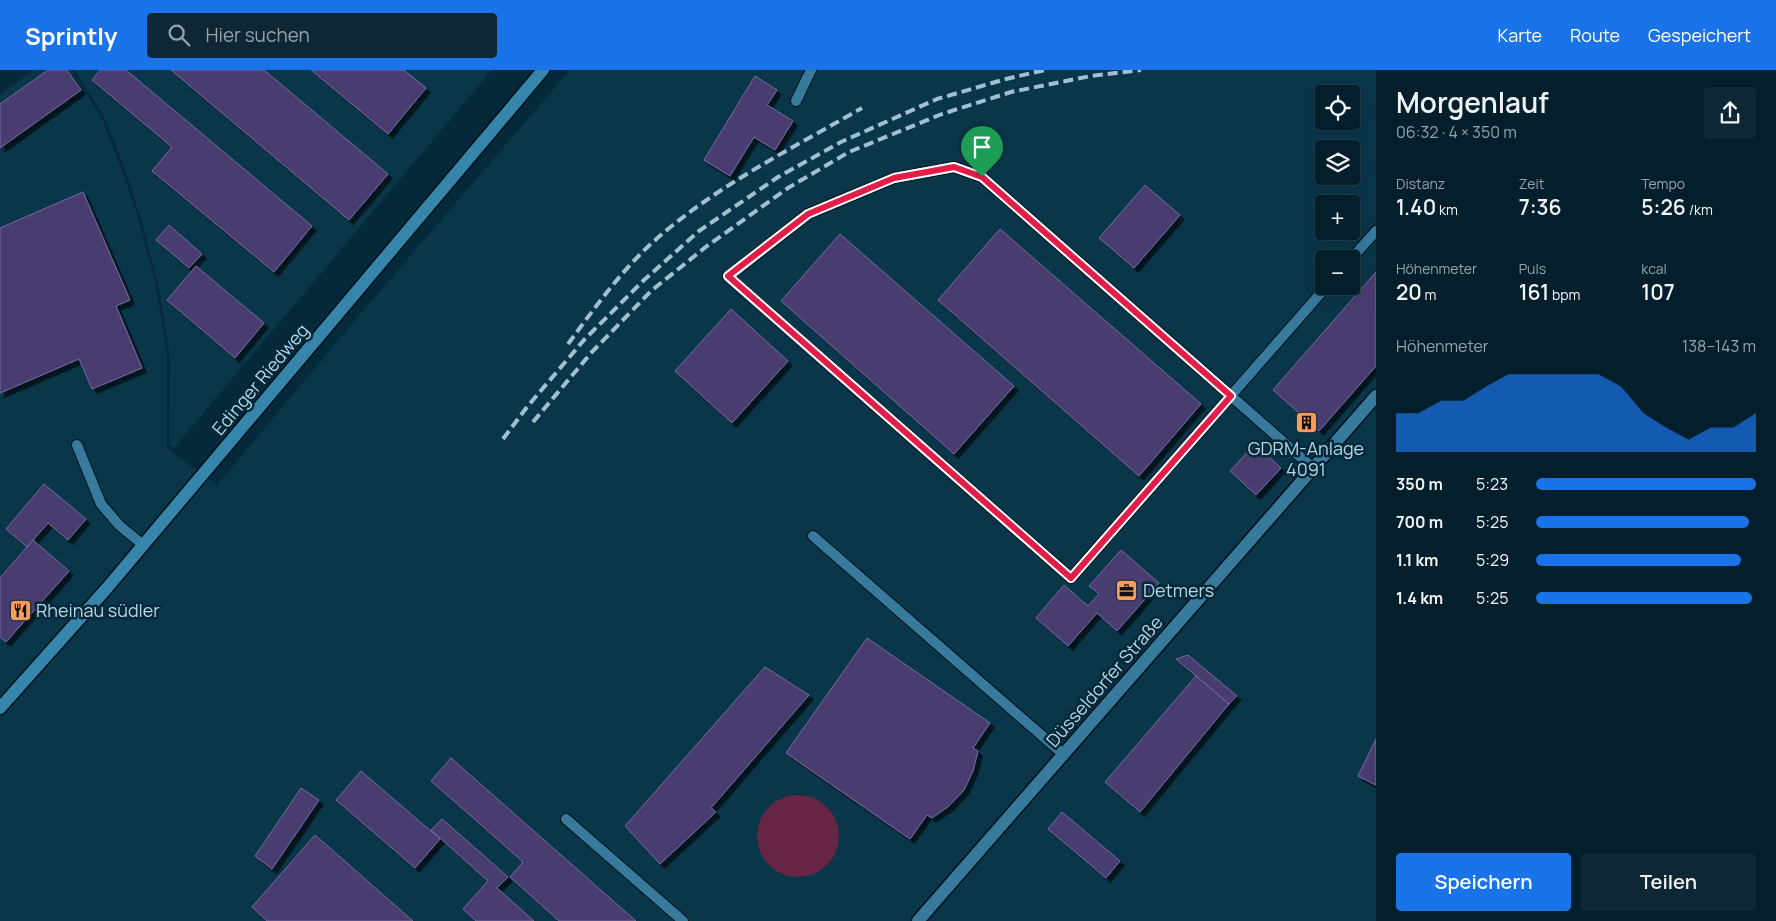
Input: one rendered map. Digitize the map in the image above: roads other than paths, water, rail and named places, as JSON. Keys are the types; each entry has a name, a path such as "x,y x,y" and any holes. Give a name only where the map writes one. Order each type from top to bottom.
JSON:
{"main road":[{"name":"Edinger Riedweg","path":"0,708 143,545 542,70"}],"street":[{"name":"Düsseldorfer Straße","path":"918,921 1376,396"}],"lane":[{"path":"796,101 811,70"},
{"path":"1313,468 1231,396 982,177 954,167 894,178 808,214 728,276 1071,578 1231,396 1319,295"},
{"path":"1359,250 1376,231"},
{"path":"77,445 101,504 119,525 143,545"},
{"path":"813,536 1063,754"},
{"path":"566,819 683,921"}],"railway":[{"path":"503,439 527,407 584,340 644,280 699,231 778,177 841,142 937,99 1045,70"},
{"path":"533,422 591,353 651,291 707,246 788,188 849,152 942,114 1011,92 1091,76 1141,70"},
{"path":"568,344 629,266 677,222 727,186 862,108"}],"place":[{"name":"GDRM-Anlage 4091","path":"1306,423"},
{"name":"Detmers","path":"1127,590"},
{"name":"Rheinau südler","path":"20,610"}]}
